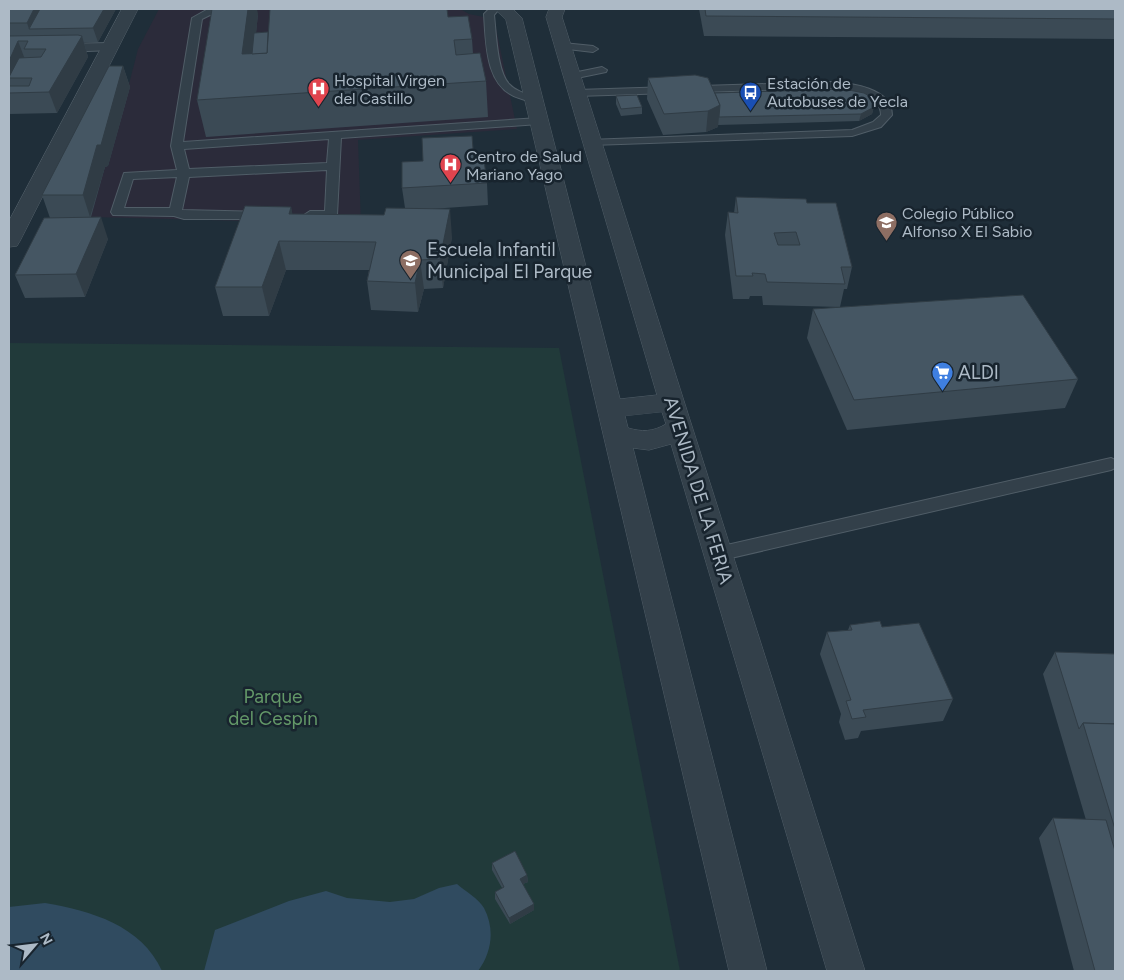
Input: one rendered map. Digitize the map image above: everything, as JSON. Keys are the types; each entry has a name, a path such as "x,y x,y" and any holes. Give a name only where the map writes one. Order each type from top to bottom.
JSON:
{"street":[{"path":"9,240 130,9"},
{"name":"AVENIDA DE LA FERIA","path":"510,9 552,96 592,142 846,971"},
{"name":"AVENIDA DE LA FERIA","path":"557,9 554,17 562,46 552,96 613,421 748,971"},
{"path":"9,50 109,47"},
{"path":"613,421 637,441 654,440 666,436 676,415"},
{"path":"613,421 676,415"}],"lane":[{"path":"175,212 184,173 177,146 197,18 208,12 252,9"},
{"path":"494,9 489,14 490,27 501,83 512,93 552,96 831,85 846,86 867,93 882,103 886,111 885,119 878,125 852,133 592,142"},
{"path":"562,46 593,50"},
{"path":"177,146 335,136 552,96 602,70"},
{"path":"302,215 331,215 335,136"},
{"path":"272,215 184,215 175,212 116,212 128,176 333,166"},
{"path":"718,554 1111,464"}],"shaded area":[{"name":"Hospital Virgen del Castillo","path":"159,9 460,9 469,14 494,19 517,129 358,140 361,224 90,217 105,167 108,166 138,49"},
{"path":"457,884 482,905 490,924 489,948 478,971 204,971 215,930 289,901 326,891 347,898 390,902 414,899 439,888"},
{"path":"45,903 97,916 128,931 153,955 162,971 9,971 9,907"}],"green space":[{"name":"Parque del Cespín","path":"9,343 559,348 680,971 9,971"}],"building":[{"path":"9,9 34,9 27,23 9,23"},
{"path":"40,9 104,9 93,28 29,29"},
{"path":"212,9 248,9 242,54 267,53 270,9 447,9 448,17 468,16 472,39 454,40 456,55 480,53 486,81 197,100"},
{"path":"705,9 1115,9 1115,19 706,16"},
{"path":"268,32 267,53 252,54 254,33"},
{"path":"9,36 82,36 49,92 9,93 9,86 29,86 32,78 9,78 19,58 41,57 46,49 24,49 28,41 18,41 9,61"},
{"path":"109,66 123,66 101,145 97,145 83,195 42,195"},
{"path":"695,75 708,78 720,105 708,111 664,114 648,78"},
{"path":"844,89 864,93 871,97 874,107 861,114 719,117 720,105 715,93"},
{"path":"637,95 642,107 621,109 616,96"},
{"path":"472,136 474,161 484,160 487,183 402,188 402,162 423,161 422,138"},
{"path":"736,197 806,199 807,203 836,203 852,267 841,267 845,284 767,282 765,274 752,273 753,276 736,276 728,212 738,213","holes":["796,232 800,245 778,245 774,233"]},
{"path":"245,206 291,207 289,214 384,215 386,208 450,209 440,259 420,260 415,283 367,281 376,242 279,241 262,287 215,287"},
{"path":"101,217 76,274 15,275 44,218"},
{"name":"ALDI","path":"1023,295 1078,379 854,400 813,309"},
{"path":"880,621 882,627 919,623 953,699 863,710 866,717 852,719 846,701 851,700 827,632 852,630 850,625"},
{"path":"1055,652 1115,654 1115,724 1083,723 1079,729"},
{"path":"1083,723 1115,724 1115,829"},
{"path":"1053,818 1106,820 1115,851 1115,971 1095,971"},
{"path":"515,851 527,875 520,879 534,904 509,918 495,892 504,887 492,863"}],"place":[{"name":"Hospital Virgen del Castillo","path":"318,108"},
{"name":"Estación de Autobuses de Yecla","path":"751,111"},
{"name":"Centro de Salud Mariano Yago","path":"450,184"},
{"name":"Colegio Público Alfonso X El Sabio","path":"886,241"},
{"name":"Escuela Infantil Municipal El Parque","path":"411,279"},
{"name":"ALDI","path":"942,391"}]}
